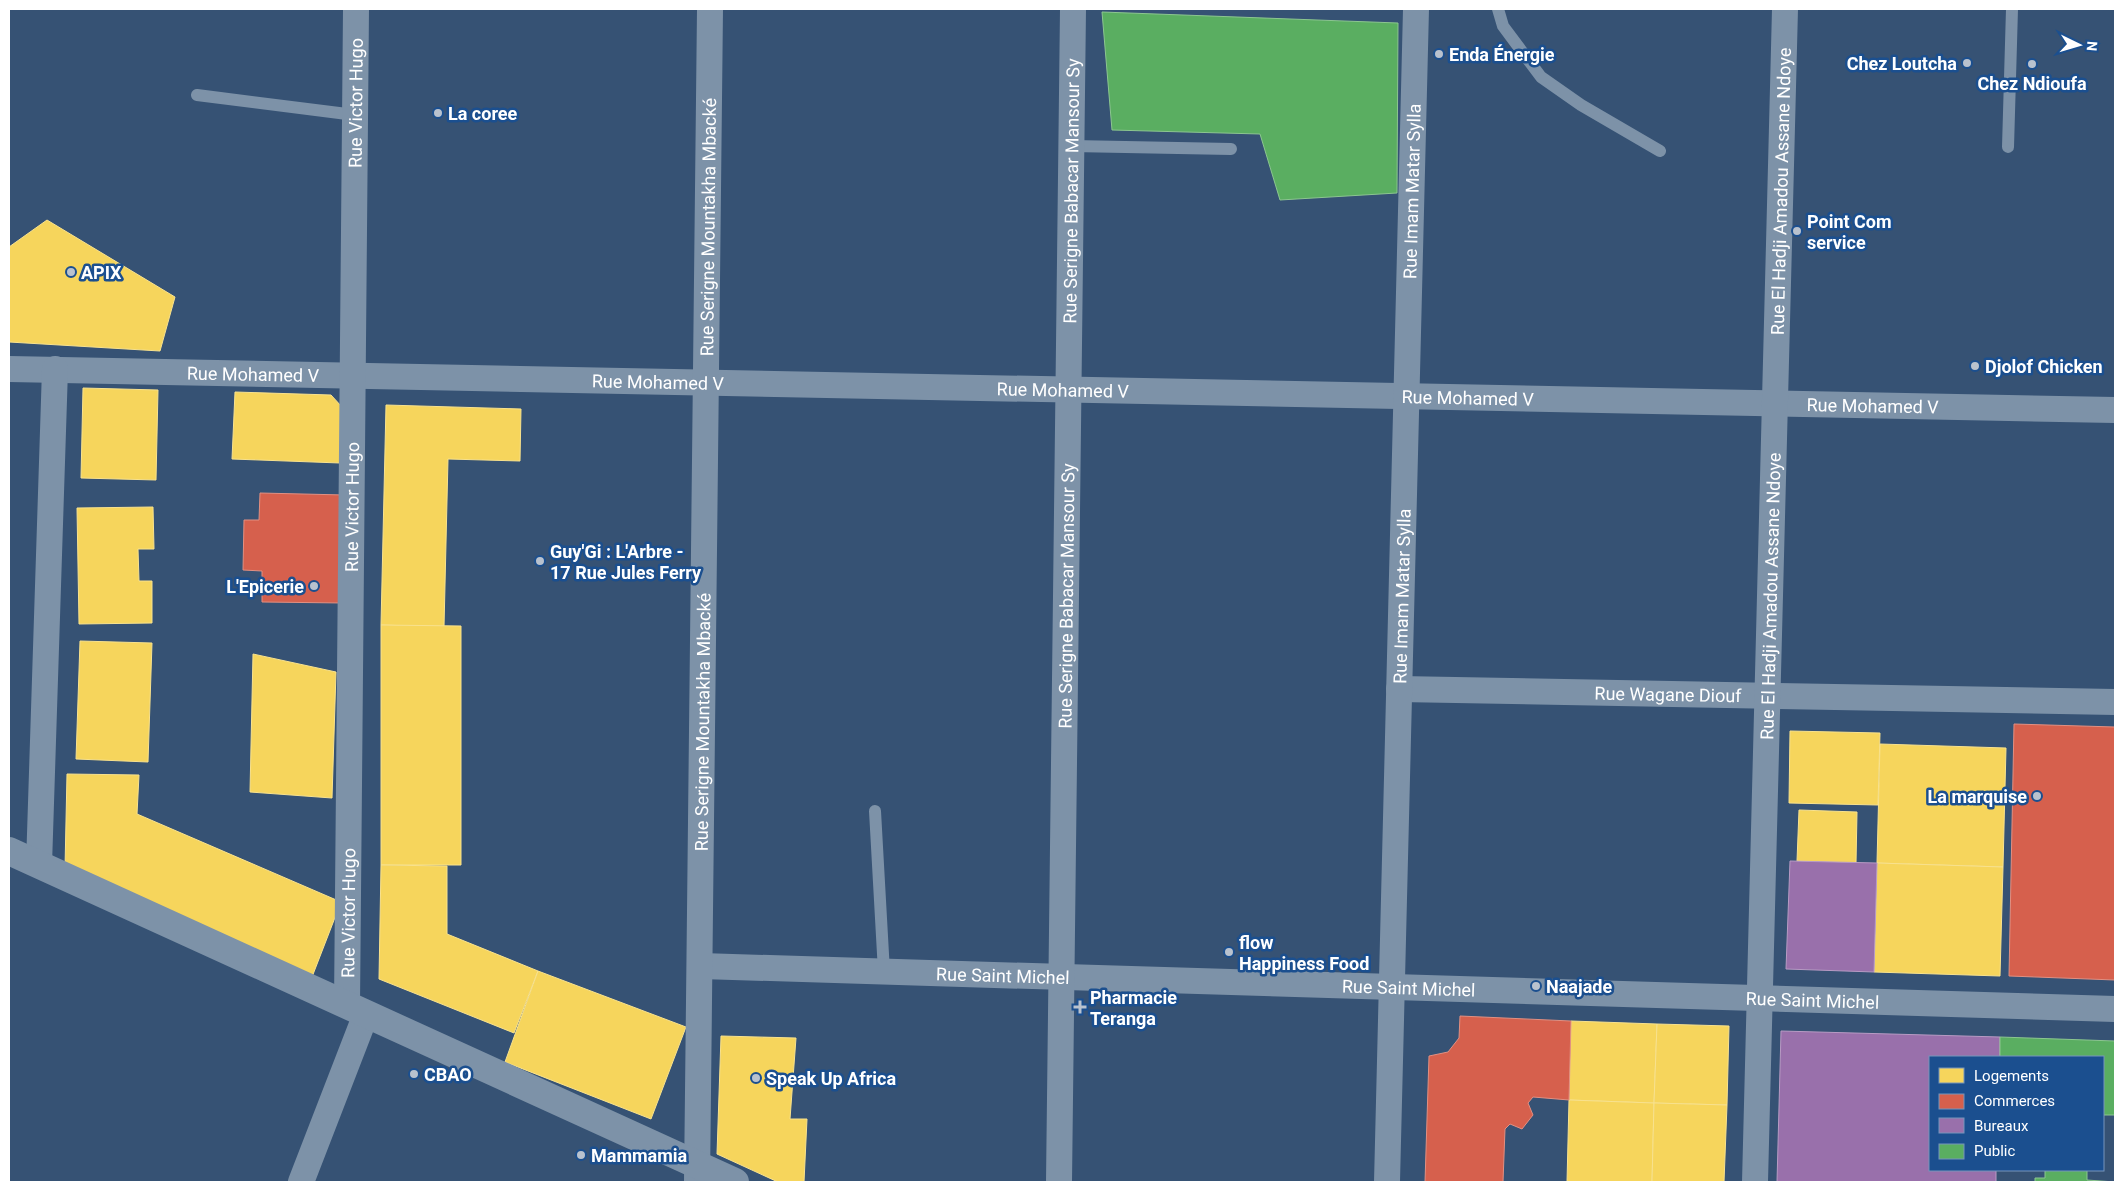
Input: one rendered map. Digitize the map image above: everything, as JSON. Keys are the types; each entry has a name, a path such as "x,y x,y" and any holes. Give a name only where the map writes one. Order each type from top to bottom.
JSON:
{"street":[{"name":"Rue Victor Hugo","path":"356,9 353,375 357,1010"},
{"name":"Rue Serigne Mountakha Mbacké","path":"698,1174 710,9"},
{"name":"Rue Serigne Babacar Mansour Sy","path":"1059,1182 1070,390 1073,9"},
{"name":"Rue Imam Matar Sylla","path":"1387,1182 1416,9"},
{"name":"Rue El Hadji Amadou Assane Ndoye","path":"1755,1182 1785,9"},
{"name":"Rue Mohamed V","path":"9,368 2115,410"},
{"path":"39,865 55,370"},
{"name":"Rue Wagane Diouf","path":"1399,689 2115,702"},
{"path":"9,851 357,1010 698,1174 735,1182"},
{"name":"Rue Saint Michel","path":"701,966 2115,1009"},
{"path":"301,1182 357,1010"}],"lane":[{"path":"1498,9 1503,26 1541,77 1581,105 1660,151"},
{"path":"2008,147 2012,9"},
{"path":"197,95 355,115"},
{"path":"1072,146 1231,149"},
{"path":"875,811 884,972"}],"building: Logements":[{"name":"APIX","path":"47,220 175,297 160,351 9,342 9,247"},
{"path":"83,388 158,390 156,480 81,478"},
{"path":"235,392 331,395 342,407 340,463 232,459"},
{"path":"386,405 521,409 520,461 448,459 444,627 381,625"},
{"path":"153,507 154,549 138,549 139,581 152,581 152,623 79,624 77,508"},
{"path":"381,625 461,626 461,865 381,865"},
{"path":"80,641 152,643 148,762 76,759"},
{"path":"253,654 336,672 332,798 250,792"},
{"path":"1790,731 1880,733 1878,805 1789,803"},
{"path":"1880,744 2006,748 2003,867 1877,863"},
{"path":"67,774 139,775 137,814 341,902 312,977 65,868"},
{"path":"1799,810 1857,812 1856,863 1797,861"},
{"path":"1877,863 2003,867 2000,976 1874,972"},
{"path":"381,865 447,866 447,934 538,971 514,1033 379,979"},
{"path":"538,971 686,1027 651,1119 505,1062"},
{"path":"1571,1021 1657,1024 1654,1103 1569,1100"},
{"path":"1657,1024 1729,1026 1727,1105 1654,1103"},
{"name":"Speak Up Africa","path":"721,1036 796,1038 790,1119 807,1119 804,1182 778,1182 717,1154"},
{"path":"1569,1100 1654,1103 1652,1182 1567,1182"},
{"path":"1654,1103 1727,1105 1724,1182 1652,1182"}],"building: Commerces":[{"path":"260,493 345,495 343,603 262,602 262,571 243,570 244,520 259,520"},
{"path":"2014,724 2115,727 2115,980 2009,976"},
{"path":"1460,1016 1571,1021 1569,1100 1533,1097 1528,1103 1533,1115 1522,1129 1510,1124 1505,1129 1503,1182 1425,1182 1429,1056 1448,1052 1459,1038"}],"building: Bureaux":[{"path":"1790,861 1877,863 1874,972 1786,969"},
{"path":"1781,1031 2000,1037 2000,1056 1929,1056 1929,1171 1996,1171 1996,1182 1777,1182"}],"building: Public":[{"path":"1102,12 1398,23 1397,193 1280,200 1260,134 1112,130"},
{"path":"2000,1037 2115,1041 2115,1115 2104,1115 2104,1056 2000,1056"},
{"path":"2045,1171 2087,1171 2087,1180 2115,1182 2035,1182 2035,1178 2045,1178"}],"place":[{"name":"Enda Énergie","path":"1439,54"},
{"name":"Chez Loutcha","path":"1967,63"},
{"name":"Chez Ndioufa","path":"2032,64"},
{"name":"La coree","path":"438,113"},
{"name":"Point Com service","path":"1797,231"},
{"name":"APIX","path":"71,272"},
{"name":"Djolof Chicken","path":"1975,366"},
{"name":"Guy'Gi : L'Arbre - 17 Rue Jules Ferry","path":"540,561"},
{"name":"L'Epicerie","path":"314,586"},
{"name":"La marquise","path":"2037,796"},
{"name":"flow Happiness Food","path":"1229,952"},
{"name":"Naajade","path":"1536,986"},
{"name":"Pharmacie Teranga","path":"1080,1007"},
{"name":"CBAO","path":"414,1074"},
{"name":"Speak Up Africa","path":"756,1078"},
{"name":"Mammamia","path":"581,1155"}]}
